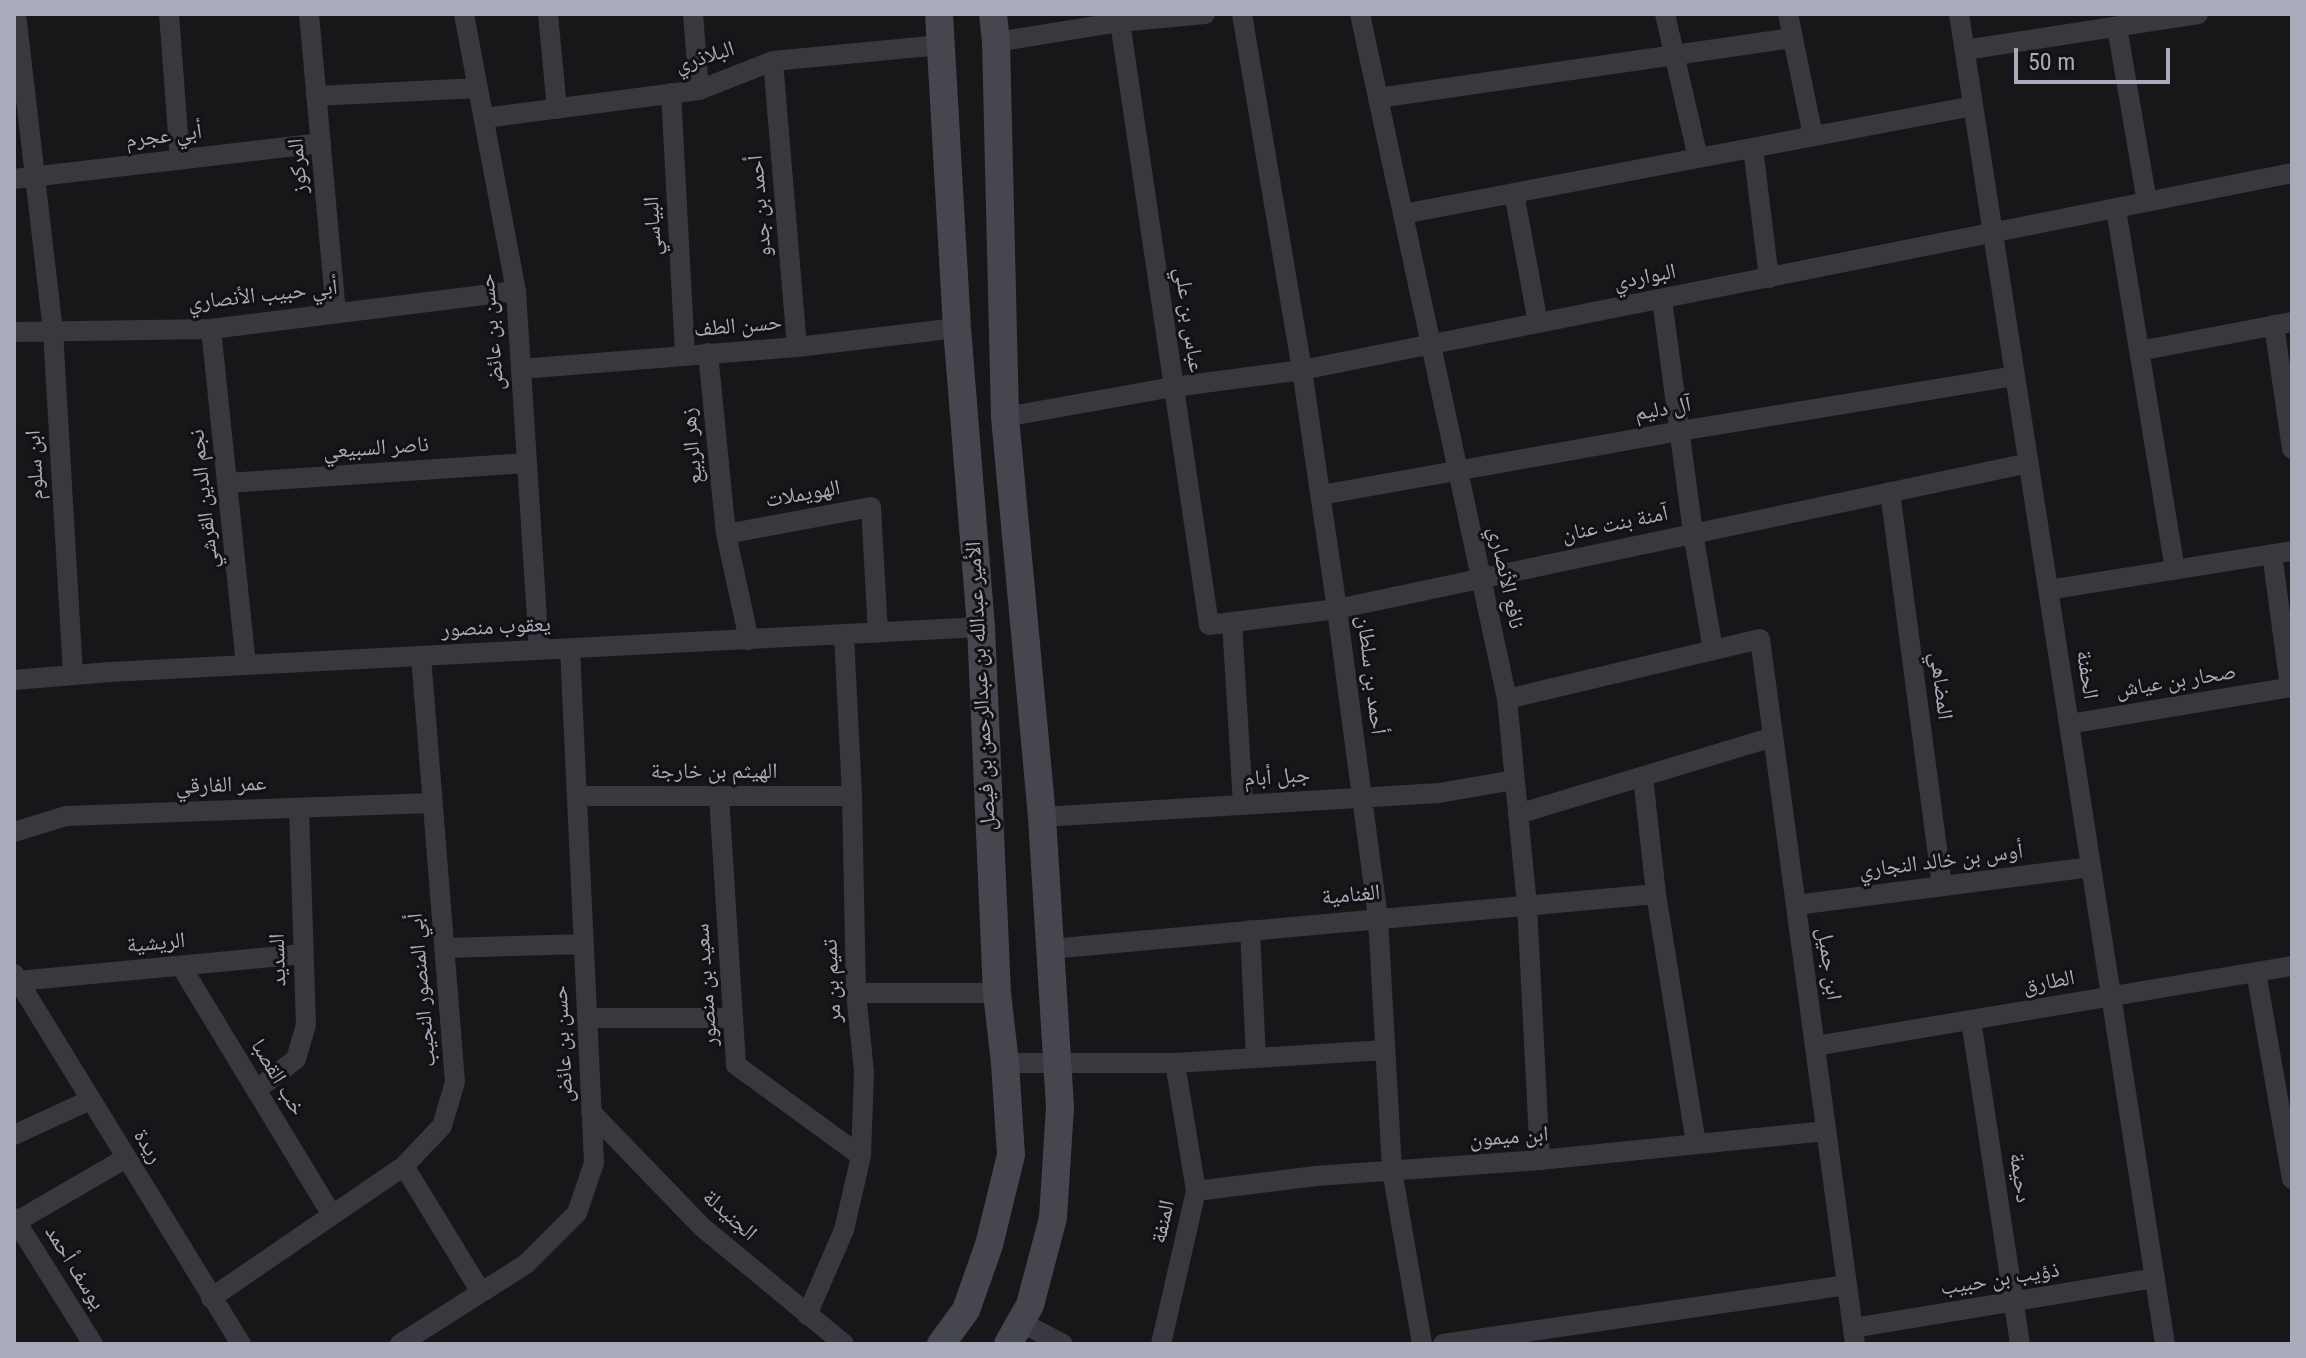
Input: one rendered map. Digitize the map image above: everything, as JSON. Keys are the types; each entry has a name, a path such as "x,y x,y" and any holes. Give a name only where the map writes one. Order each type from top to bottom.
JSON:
{"main road":[{"name":"الأمير عبدالله بن عبدالرحمن بن فيصل","path":"939,14 957,328 981,627 997,993 1011,1155 989,1245 966,1310 941,1344"},
{"name":"الأمير عبدالله بن عبدالرحمن بن فيصل","path":"995,28 1005,417 1042,817 1060,1107 1053,1218 1030,1305 1014,1333"}],"street":[{"path":"16,14 25,14"},
{"name":"ابن سلوم","path":"16,14 53,331 73,674"},
{"path":"169,14 180,160"},
{"name":"المركوز","path":"309,14 336,313"},
{"name":"حسن بن عائض","path":"464,14 516,291 539,650"},
{"path":"548,14 557,109"},
{"path":"693,14 699,90"},
{"path":"995,28 1205,14"},
{"name":"أحمد بن سلطان","path":"1242,14 1302,370 1337,609 1378,918 1392,1170 1422,1344"},
{"name":"نافع الأنصاري","path":"1360,14 1507,699 1527,905 1540,1160"},
{"path":"1665,14 1698,158"},
{"path":"1788,14 1813,136"},
{"name":"الحفنة","path":"1959,14 2165,1344"},
{"path":"1965,50 2198,14"},
{"name":"عباس بن علي","path":"1120,22 1209,625"},
{"path":"2117,27 2147,202"},
{"path":"1378,98 1792,38"},
{"name":"البلاذري","path":"484,118 699,90 773,61 940,45"},
{"name":"أحمد بن جدو","path":"773,61 797,347"},
{"path":"316,96 478,88"},
{"name":"البياسي","path":"671,93 685,355"},
{"path":"1403,214 1973,106"},
{"name":"أبي عجرم","path":"14,179 321,143"},
{"path":"1753,148 1769,278"},
{"name":"البواردي","path":"1005,417 1173,387 1302,370 2292,173"},
{"path":"1514,193 1538,323"},
{"path":"2116,209 2175,570"},
{"name":"أبي حبيب الأنصاري","path":"14,332 211,329 516,291"},
{"path":"1662,299 1693,533 1713,650"},
{"path":"2139,351 2283,323 2292,449"},
{"name":"حسن الطف","path":"521,369 797,347 957,328"},
{"name":"نجم الدين القرشي","path":"211,329 246,665"},
{"name":"زهر الربيع","path":"708,353 726,534"},
{"name":"آل دليم","path":"1321,495 1680,431 2015,376"},
{"name":"ناصر السبيعي","path":"227,483 527,463"},
{"name":"آمنة بنت عنان","path":"1209,625 1337,609 2029,463"},
{"name":"المضاهي","path":"1890,492 1942,886"},
{"name":"الهويملات","path":"726,534 871,507 878,633"},
{"path":"726,534 749,640"},
{"path":"2048,590 2282,553 2291,687"},
{"path":"1232,622 1243,804"},
{"name":"يعقوب منصور","path":"14,680 73,674 981,627"},
{"name":"تميم بن مر","path":"807,1315 844,1230 861,1156 864,1072 856,993 852,796 844,635"},
{"name":"ابن جميل","path":"1507,699 1760,639 1854,1336"},
{"name":"حسن بن عائض","path":"400,1344 526,1264 577,1213 594,1163 570,649"},
{"name":"أبي المنصور النجيب","path":"211,1298 404,1166 442,1126 455,1082 421,656"},
{"name":"صحار بن عياش","path":"2069,724 2291,687"},
{"path":"1518,814 1773,737"},
{"path":"1643,777 1656,894 1696,1144"},
{"name":"جبل أبام","path":"1042,817 1439,793 1514,780"},
{"name":"الهيثم بن خارجة","path":"577,796 852,796"},
{"name":"سعيد بن منصور","path":"719,796 736,1065 861,1156"},
{"name":"عمر الفارقي","path":"14,832 66,816 432,803"},
{"name":"السديد","path":"256,1090 296,1059 306,1025 299,808"},
{"name":"أوس بن خالد النجاري","path":"1796,905 2091,867"},
{"name":"الغنامية","path":"1050,949 1656,894"},
{"path":"1250,930 1256,1058"},
{"path":"444,948 584,944"},
{"name":"الريشية","path":"15,980 303,954"},
{"name":"خب القصبا","path":"181,966 332,1215"},
{"name":"الطارق","path":"1815,1046 2292,966"},
{"path":"2256,972 2287,1124 2292,1179"},
{"name":"ريدة","path":"15,980 241,1344"},
{"path":"856,993 997,993"},
{"path":"587,1018 733,1018"},
{"name":"دحيمة","path":"1971,1020 2020,1344"},
{"path":"1005,1063 1175,1063 1385,1050"},
{"name":"المنفة","path":"1161,1344 1196,1191 1175,1063"},
{"path":"14,1135 90,1100"},
{"name":"الجنيدلة","path":"591,1112 702,1227 844,1344"},
{"name":"ابن ميمون","path":"1196,1191 1316,1176 1540,1160 1826,1131"},
{"path":"15,1221 126,1158"},
{"path":"404,1166 481,1292"},
{"name":"يوسف أحمد","path":"15,1221 93,1344"},
{"name":"ذؤيب بن حبيب","path":"1854,1336 2013,1302 2155,1278"},
{"path":"1443,1344 1559,1336 1847,1285"},
{"path":"1014,1333 1063,1344"}]}
